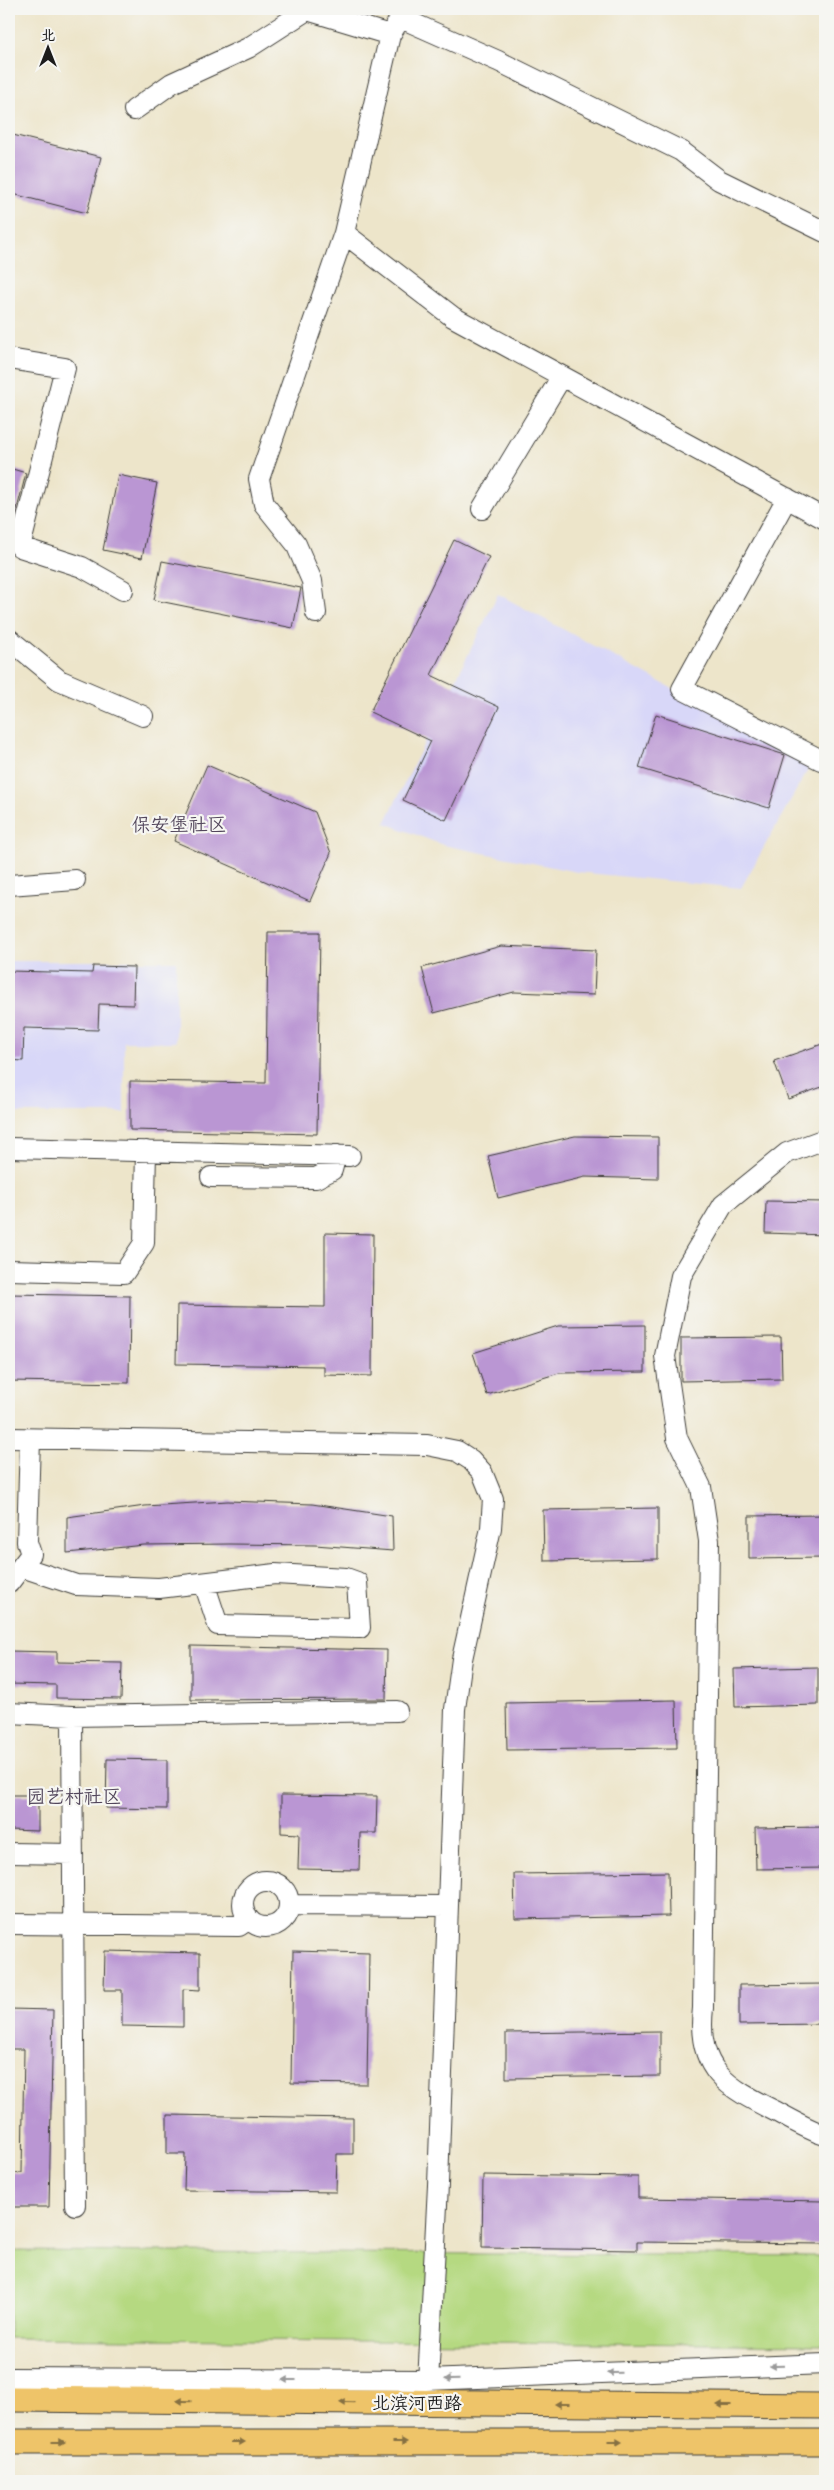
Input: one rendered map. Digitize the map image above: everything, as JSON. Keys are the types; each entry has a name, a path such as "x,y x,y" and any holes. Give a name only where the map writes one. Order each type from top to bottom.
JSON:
{"main road":[{"name":"北滨河西路","path":"9,2399 427,2392 825,2406"},
{"path":"9,2442 825,2442"}],"street":[{"path":"134,110 172,84 248,48 307,10 390,35"},
{"path":"316,613 312,581 296,544 264,504 260,479 344,233 390,35 403,13 498,62 681,151 719,180 825,232"},
{"path":"344,233 452,317 825,519"},
{"path":"9,359 65,368 20,547 82,567 123,590"},
{"path":"482,509 562,376"},
{"path":"786,498 682,689 821,760"},
{"path":"9,639 59,680 143,716"},
{"path":"9,886 75,880"},
{"path":"825,1139 787,1153 723,1205 681,1276 665,1356 677,1438 701,1487 709,1541 703,2008 701,2029 704,2050 714,2070 728,2086 825,2135"},
{"path":"9,1148 342,1156 332,1170 316,1178 211,1178"},
{"path":"9,1270 124,1273 144,1243 146,1151"},
{"path":"9,1438 427,1445 458,1451 471,1460 482,1472 493,1499 492,1518 457,1686 438,2185 427,2392"},
{"path":"9,1583 15,1564 31,1554 27,1542 30,1439"},
{"path":"15,1564 76,1584 159,1588 204,1582 275,1574 346,1578 357,1582 360,1628 218,1626 204,1582"},
{"path":"9,1713 72,1716 396,1712"},
{"path":"72,1716 75,2205"},
{"path":"9,1854 73,1854"},
{"path":"267,1881 283,1888 289,1905 282,1921 265,1927 249,1919 243,1903 251,1887 258,1882 267,1881"},
{"path":"289,1905 448,1906"},
{"path":"9,1924 239,1926 249,1919"},
{"path":"9,2378 427,2392 825,2364"}],"shaded area":[{"path":"498,594 811,764 741,888 577,872 443,845 385,823"},
{"path":"9,961 176,961 176,1042 124,1042 124,1113 9,1113"}],"green space":[{"path":"9,2251 825,2256 825,2345 9,2338"}],"building":[{"path":"9,134 101,157 87,213 9,193"},
{"path":"9,468 26,473 13,525 9,524"},
{"path":"118,475 157,483 142,558 103,550"},
{"path":"454,540 489,557 431,675 499,707 446,820 403,800 431,741 370,712"},
{"path":"162,561 301,588 293,628 154,600"},
{"path":"656,714 785,755 769,808 639,768"},
{"path":"207,765 315,812 331,853 310,901 174,841"},
{"path":"268,932 320,932 317,1134 130,1130 130,1081 266,1083"},
{"path":"501,946 596,950 594,995 514,992 434,1013 422,968"},
{"path":"93,966 134,967 133,1005 99,1004 98,1030 24,1028 23,1061 9,1060 9,971 92,973"},
{"path":"825,1043 825,1086 788,1099 774,1061"},
{"path":"575,1136 658,1137 658,1179 585,1177 498,1198 488,1156"},
{"path":"766,1201 825,1202 825,1235 765,1233"},
{"path":"325,1233 373,1234 372,1376 324,1375 324,1366 176,1364 177,1305 325,1307"},
{"path":"9,1294 130,1296 129,1383 9,1381"},
{"path":"645,1325 645,1372 559,1373 487,1395 473,1353 558,1326"},
{"path":"781,1337 782,1379 681,1381 681,1338"},
{"path":"228,1501 312,1504 392,1516 393,1551 315,1545 229,1544 144,1545 67,1553 67,1517 145,1506"},
{"path":"658,1508 658,1559 544,1561 543,1510"},
{"path":"825,1515 825,1558 749,1559 749,1516"},
{"path":"191,1646 387,1650 386,1699 191,1700"},
{"path":"9,1651 57,1652 57,1662 122,1663 121,1699 56,1698 56,1685 9,1684"},
{"path":"818,1667 818,1705 735,1707 734,1669"},
{"path":"676,1700 677,1748 507,1750 506,1703"},
{"path":"107,1759 167,1760 167,1809 106,1808"},
{"path":"9,1795 38,1795 38,1831 9,1830"},
{"path":"281,1795 377,1796 376,1833 360,1833 359,1870 298,1869 299,1834 281,1833"},
{"path":"825,1827 825,1868 756,1869 755,1828"},
{"path":"668,1872 669,1916 515,1919 514,1874"},
{"path":"105,1951 200,1953 200,1990 183,1989 183,2027 122,2026 122,1990 104,1990"},
{"path":"293,1951 369,1953 367,2084 291,2083"},
{"path":"825,1984 825,2024 739,2025 739,1985"},
{"path":"9,2009 53,2010 49,2207 9,2207 9,2172 22,2173 24,2049 9,2049"},
{"path":"660,2031 660,2076 506,2078 506,2033"},
{"path":"167,2115 353,2118 353,2154 337,2154 336,2192 184,2190 185,2154 167,2154"},
{"path":"483,2175 638,2177 638,2198 825,2201 825,2244 637,2242 637,2250 482,2248"}],"district":[{"name":"保安堡社区","path":"179,824"},
{"name":"园艺村社区","path":"74,1796"}]}
